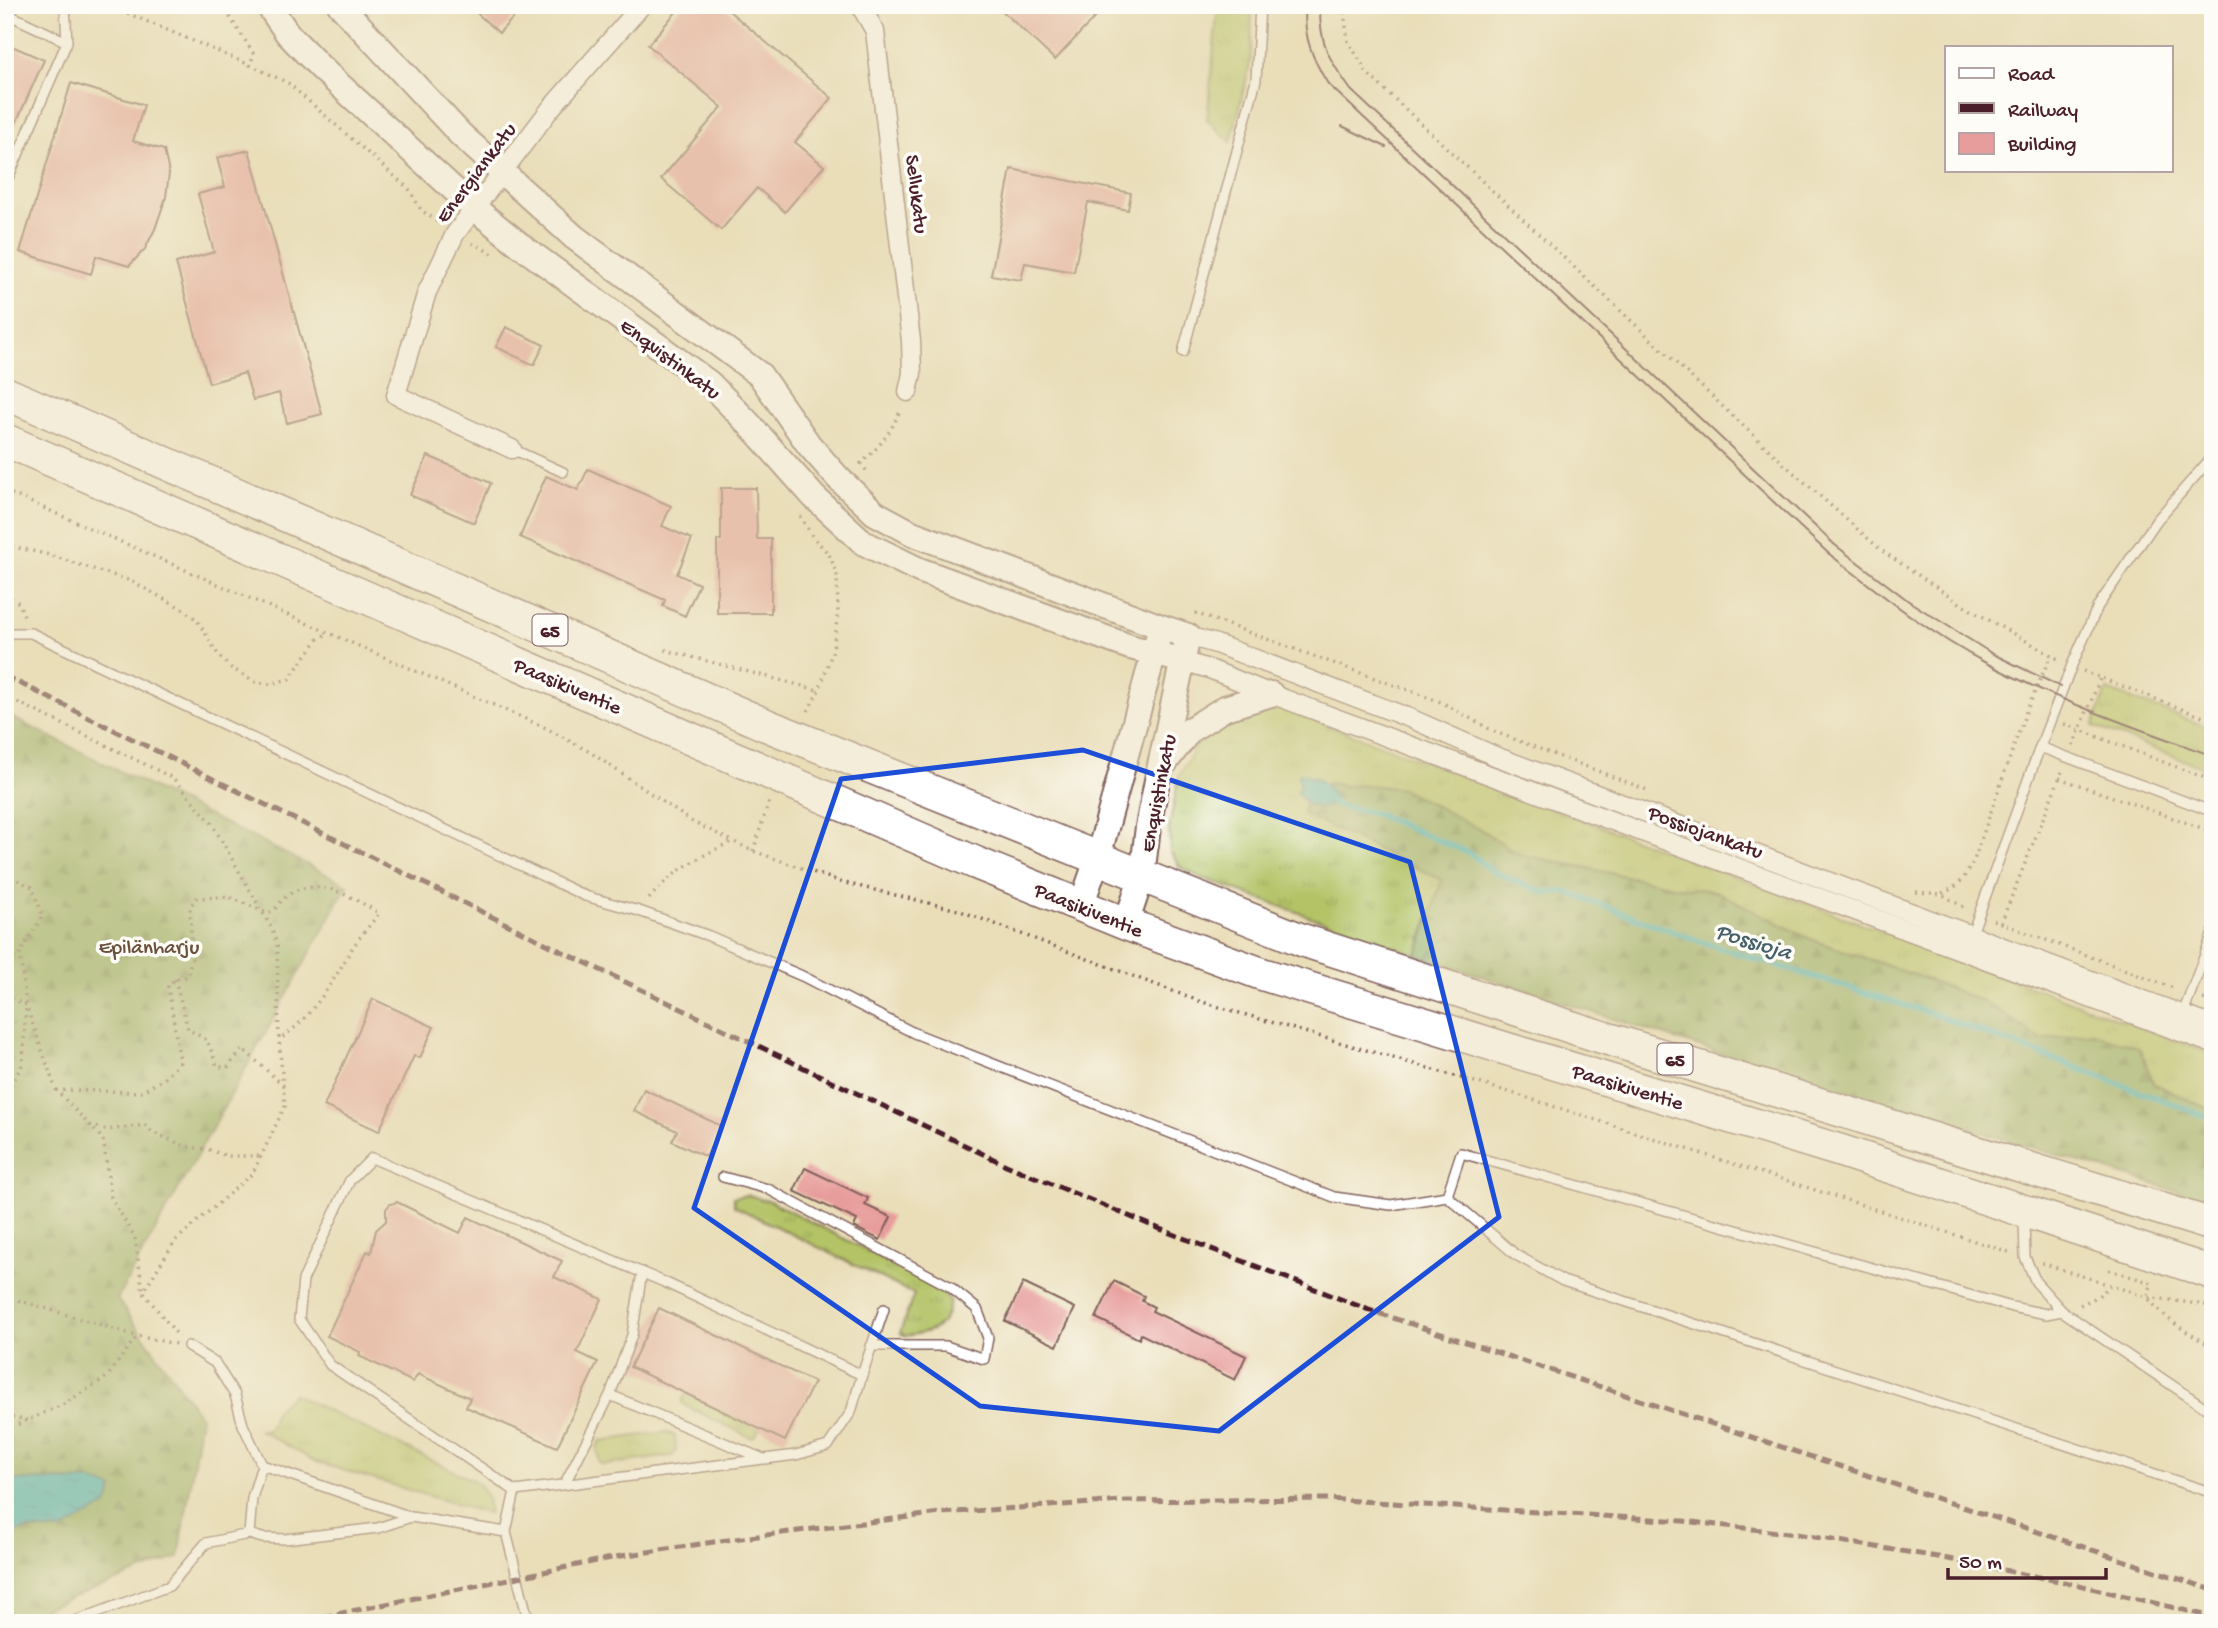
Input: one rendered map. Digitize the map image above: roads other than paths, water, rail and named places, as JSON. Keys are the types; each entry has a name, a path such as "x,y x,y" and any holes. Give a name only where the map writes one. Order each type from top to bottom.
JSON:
{"highway":[{"name":"Paasikiventie","path":"5,393 766,725 1302,940 1602,1037 2213,1225"},
{"name":"Paasikiventie","path":"5,440 976,863 1125,924 1262,974 1841,1151 2213,1273"}],"main road":[{"name":"Enqvistinkatu","path":"268,5 288,34 321,68 473,207 531,253 709,383 751,425 814,497 864,543 919,570 1092,634 1183,661"},
{"name":"Enqvistinkatu","path":"340,5 461,135 574,237 760,375 810,445 875,513 912,533 1188,636 1148,827 1142,876 1125,924"},
{"name":"Enqvistinkatu","path":"1081,906 1098,857 1161,627"},
{"path":"1159,770 1190,730 1225,708 1271,694"}],"street":[{"name":"Energiankatu","path":"512,449 396,395 427,292 455,234 551,108 642,5"},
{"name":"Sellukatu","path":"860,5 875,31 911,341 912,373 908,392"},
{"name":"Possiojankatu","path":"1188,636 1216,644 1412,719 1495,756 2180,1023 2213,1044"},
{"name":"Possiojankatu","path":"1183,661 1969,943"},
{"name":"Possiojankatu","path":"2180,1023 2213,1026"}],"lane":[{"path":"5,185 67,42 65,5"},
{"path":"1184,352 1256,80 1260,5"},
{"path":"5,13 67,42"},
{"path":"512,449 563,472"},
{"path":"1969,943 2040,747 2098,606 2157,520 2213,456"},
{"path":"5,633 31,633 584,896 639,911 709,936 802,976 914,1033 1334,1197 1391,1205 1447,1196 1517,1255 1563,1281 2213,1493"},
{"path":"2040,747 2213,812"},
{"path":"2180,1023 2213,933"},
{"path":"1447,1196 1461,1153 2012,1307 2046,1314 2062,1311"},
{"path":"862,1375 642,1272 372,1158 350,1180 303,1280 299,1319 330,1365 515,1491 796,1455 828,1446 851,1412 884,1309"},
{"path":"723,1177 768,1189 949,1286 977,1309 988,1338 984,1359 946,1346 872,1346"},
{"path":"2023,1212 2025,1257 2036,1282 2062,1311 2213,1413"},
{"path":"564,1485 610,1395 632,1335 642,1272"},
{"path":"188,1346 215,1363 235,1395 243,1425 261,1465 252,1498 249,1534"},
{"path":"610,1395 764,1459"},
{"path":"261,1465 411,1517 506,1532"},
{"path":"515,1491 506,1532 526,1611 532,1623"},
{"path":"70,1623 169,1586 206,1542 249,1534 262,1538 285,1539 378,1528 411,1517"}],"water":[{"path":"1300,773 1321,782 1335,800 1325,807 1304,801 1297,792"},
{"path":"5,1480 93,1481 113,1489 107,1505 61,1531 24,1529 5,1538"}],"waterway":[{"name":"Possioja","path":"1327,798 1335,805 1376,814 1471,854 1493,872 1546,893 1563,891 1702,942 1933,1014 2213,1119"}],"tram line":[{"path":"1306,5 1307,37 1328,84 1828,553 1924,626 1986,663 2069,702 2213,756"},
{"path":"1320,5 1321,30 1327,51 1351,90 1835,545 1910,602 1991,653 2061,687"},
{"path":"1342,126 1386,147"}],"railway":[{"path":"5,676 561,951 1006,1165 1160,1229 1369,1310 2213,1590"},
{"path":"293,1623 621,1556 941,1513 1123,1501 1327,1499 1683,1521 1796,1534 1938,1557 2079,1585 2213,1617"}],"park label":[{"name":"Epilänharju","path":"149,946"}]}
